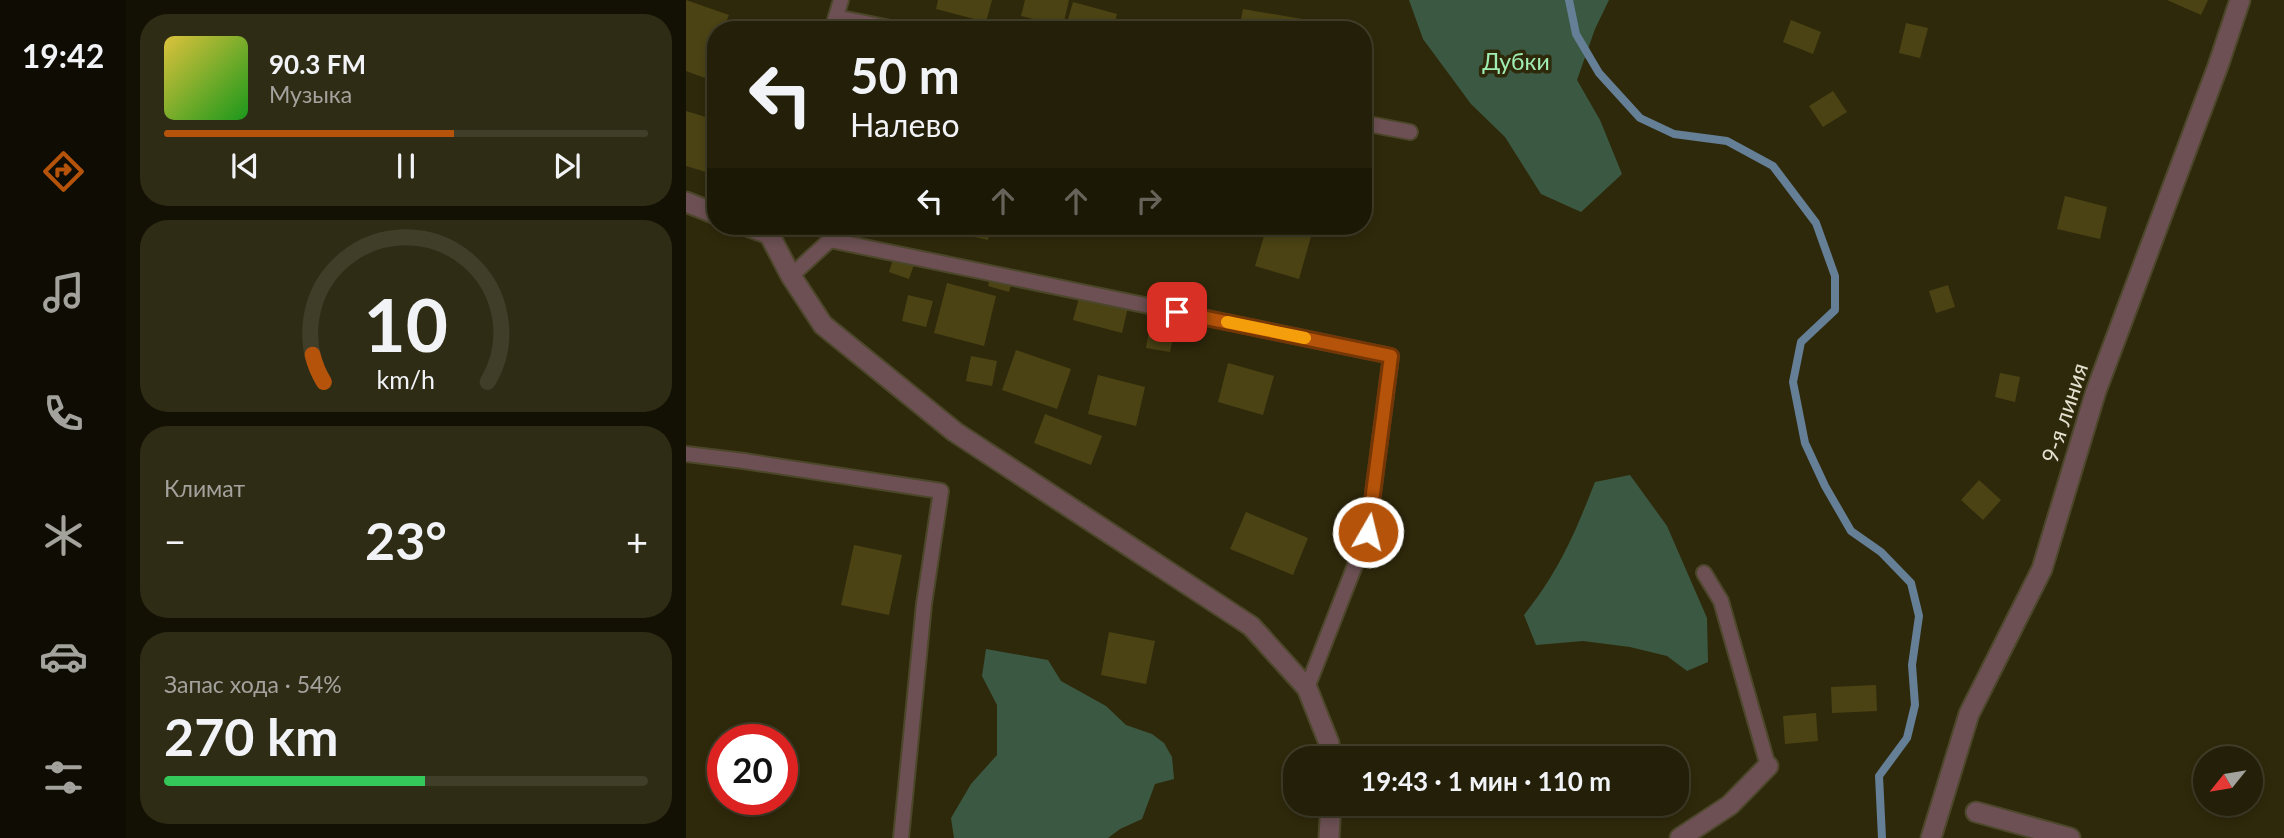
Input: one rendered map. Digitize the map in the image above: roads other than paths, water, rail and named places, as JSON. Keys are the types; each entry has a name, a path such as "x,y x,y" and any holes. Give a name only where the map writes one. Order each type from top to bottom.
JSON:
{"street":[{"name":"9-я линия","path":"1931,838 1969,714 2042,569 2096,391 2218,66 2240,0"},
{"path":"686,202 707,210"},
{"path":"772,235 791,276 823,326 955,432 1251,626 1307,688 1329,746"},
{"path":"1680,838 1730,805 1768,766"},
{"path":"1976,813 2070,838"},
{"path":"1329,838 1330,816"}],"lane":[{"path":"835,21 841,0"},
{"path":"1372,125 1410,132"},
{"path":"791,276 830,240 1391,356 1368,532 1307,688"},
{"path":"686,454 941,491 924,604 901,838"},
{"path":"1704,573 1721,601 1768,766"}],"waterway":[{"path":"1569,0 1576,34 1599,73 1640,118 1674,134 1727,141 1773,166 1816,223 1835,276 1835,310 1801,342 1793,382 1805,443 1825,486 1851,531 1881,552 1911,583 1919,616 1912,665 1915,705 1907,738 1879,776 1882,838"}],"park label":[{"name":"Дубки","path":"1516,62"}]}
